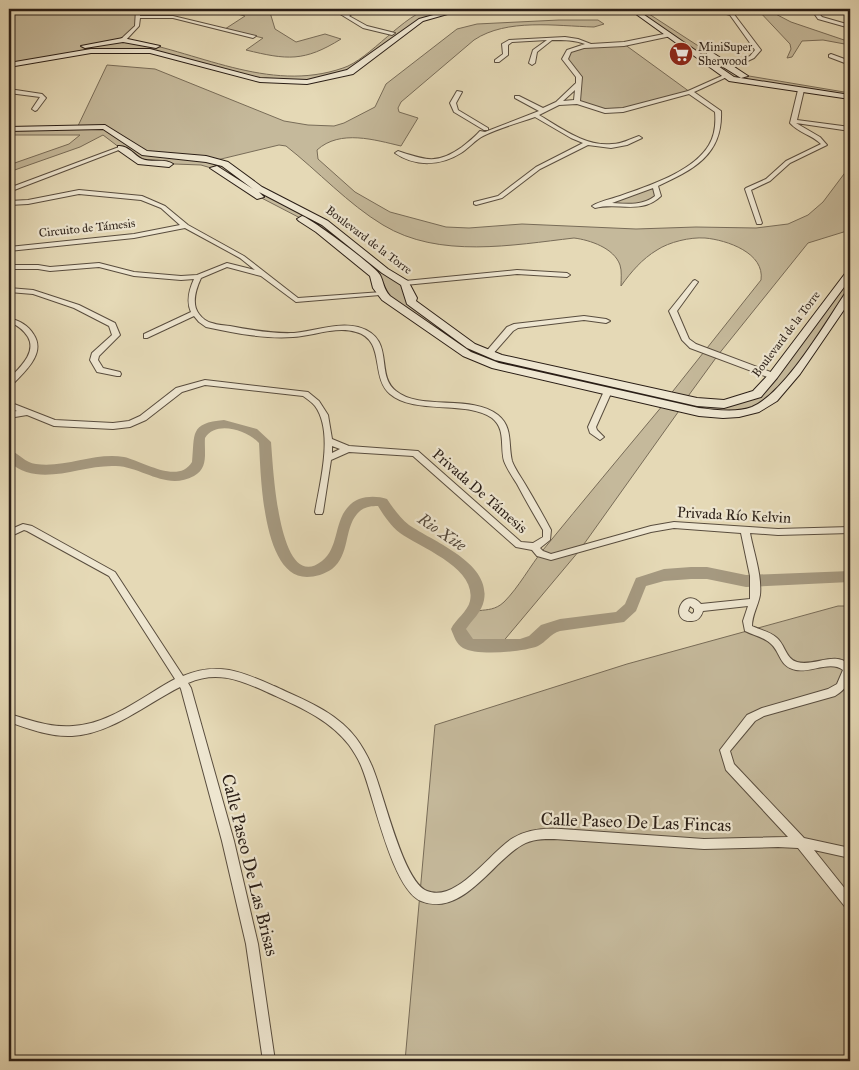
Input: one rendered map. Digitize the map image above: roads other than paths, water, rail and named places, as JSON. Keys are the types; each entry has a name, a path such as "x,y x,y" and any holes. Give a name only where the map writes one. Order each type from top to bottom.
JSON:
{"street":[{"path":"123,40 137,26 138,9"},
{"path":"334,9 365,26 392,33"},
{"path":"346,16 356,9"},
{"path":"341,72 421,13 462,9"},
{"path":"627,9 638,13 726,76 850,93"},
{"path":"639,9 745,79 850,97"},
{"path":"710,9 729,11 758,50 752,57 729,68"},
{"path":"813,9 820,18 850,27"},
{"path":"9,61 90,48 139,51 160,53 260,80 312,82 357,68 430,13"},
{"path":"139,17 173,17 253,36"},
{"path":"577,102 578,73 565,59 565,55 576,48 624,44 669,35"},
{"path":"497,61 506,54 504,44 507,42 578,39 591,46"},
{"path":"9,65 123,40 145,43 284,80"},
{"path":"532,63 536,51 550,40"},
{"path":"139,51 144,48 145,43"},
{"path":"692,51 701,50"},
{"path":"831,56 850,63"},
{"path":"558,103 577,102 597,110 615,111 690,92 726,76"},
{"path":"480,135 544,111 558,103 579,83"},
{"path":"759,223 748,189 768,180 788,162 824,145 820,139 794,125 801,90"},
{"path":"9,91 42,96 36,109"},
{"path":"459,92 453,103 456,111 486,129 497,128"},
{"path":"595,206 655,186 695,163 707,153 714,141 718,111 690,92"},
{"path":"517,97 544,111"},
{"path":"535,115 586,144 618,146 639,138"},
{"path":"794,121 850,129"},
{"name":"Boulevard de la Torre","path":"9,129 82,131 103,136 141,162 201,165 218,170 250,192 319,230 375,275 380,292 467,354 484,363 714,414 748,412 762,406 780,392 850,294"},
{"name":"Boulevard de la Torre","path":"9,135 109,129 145,153 206,159 225,164 259,188 325,223 385,271 405,283 412,298 411,302 471,346 488,354 710,404 724,404 757,394 773,376 850,273"},
{"path":"398,153 427,161 440,162 451,158 486,129"},
{"path":"476,203 500,198 538,168 586,144"},
{"path":"9,190 121,148"},
{"path":"603,204 632,206 646,203 658,196 655,186"},
{"path":"9,204 19,204 69,193 90,192 142,198 163,208 186,226 230,249 296,300 380,292"},
{"path":"163,208 166,227 186,226"},
{"name":"Circuito de Támesis","path":"9,249 151,234 166,227"},
{"path":"227,265 230,249"},
{"path":"9,267 38,267 50,270 99,265 134,274 180,278 198,277 227,265 262,274"},
{"path":"375,275 385,271"},
{"path":"405,283 517,272 567,275"},
{"path":"198,277 193,288 193,314 199,321 209,325 278,336 344,329 366,332 375,339 379,348 385,381 393,393 411,400 479,410 494,416 505,432 506,455 509,464 547,530 547,538 535,547"},
{"path":"180,278 193,288"},
{"path":"695,282 672,311 686,340 693,346 773,376"},
{"path":"837,289 850,294"},
{"path":"9,290 23,290 67,303 112,325 116,335 95,355 94,360 100,370 117,374"},
{"path":"398,306 406,306 411,302"},
{"path":"147,336 193,314"},
{"path":"488,354 510,329 517,326 584,318 606,321"},
{"path":"9,320 21,325 28,332 34,339 35,347 31,358 10,378"},
{"path":"9,405 44,420 65,424 113,426 130,424 143,418 167,397 179,390 205,382 294,392 313,398 322,407 328,442 328,458 319,512"},
{"path":"600,437 593,431 592,427 608,391"},
{"path":"9,415 27,412"},
{"name":"Privada De Támesis","path":"328,442 348,449 415,453 512,540 526,547 535,547"},
{"name":"Privada De Támesis","path":"328,458 348,449"},
{"name":"Privada Río Kelvin","path":"535,547 540,554 551,557 651,529 674,525 745,532 850,530"},
{"path":"9,534 23,527 29,528 112,574 182,680"},
{"path":"745,532 754,579 754,602 746,622 748,628 774,640 785,660 796,666 804,667 836,662 843,664 848,669 841,687 831,694 757,714 751,718 724,750 730,767 801,843 850,904"},
{"path":"699,608 754,602"},
{"name":"Calle Paseo De Las Fincas","path":"9,718 47,730 63,732 80,731 110,721 182,680 210,672 234,675 307,705 343,729 367,766 408,881 420,895 428,898 447,897 467,887 501,854 516,842 530,836 555,834 640,837 706,844 801,843 850,853"},
{"name":"Calle Paseo De Las Brisas","path":"182,680 189,696 252,944 269,1061"}],"waterway":[{"name":"Rio Xite","path":"9,455 19,464 45,470 115,461 132,464 174,477 190,472 196,467 199,456 199,438 201,433 207,428 224,424 244,428 253,432 265,442 275,526 284,556 292,567 297,570 306,571 325,567 335,556 346,520 352,511 364,503 372,501 382,502 401,526 453,558 473,578 478,589 477,601 458,629 463,640 470,645 520,645 534,641 546,629 560,625 619,618 628,611 641,582 664,575 707,573 746,581 850,577"}],"place":[{"name":"MiniSuper Sherwood","path":"681,54"}]}
